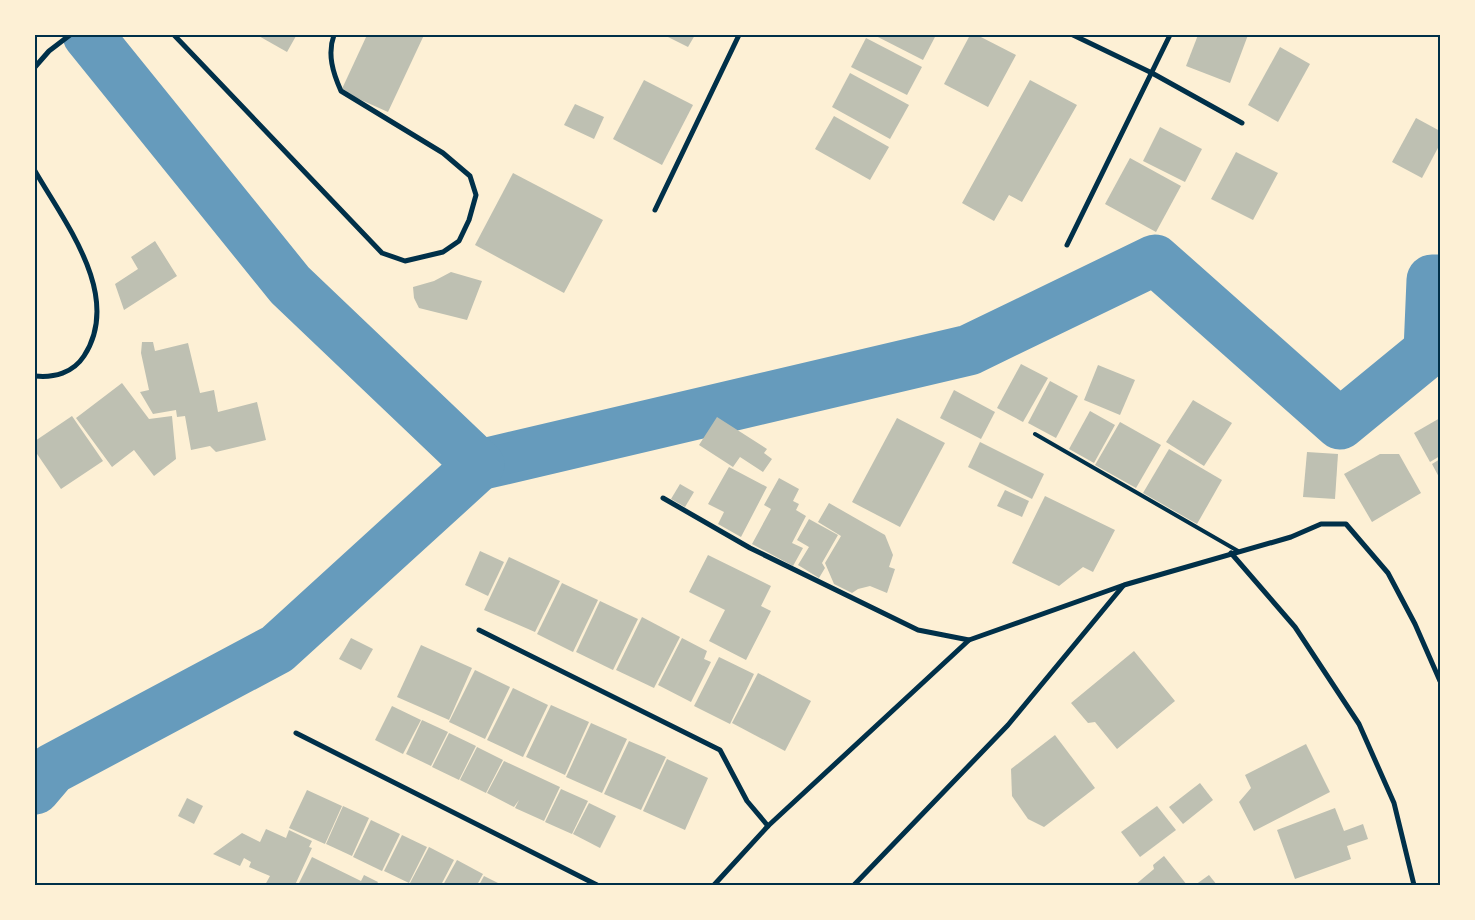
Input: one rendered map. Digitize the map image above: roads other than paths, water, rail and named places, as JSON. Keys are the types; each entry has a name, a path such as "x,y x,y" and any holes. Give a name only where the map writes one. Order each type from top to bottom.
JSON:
{"street":[{"path":"35,67 49,51 70,35"},
{"path":"174,35 382,253 405,261 443,252 459,241 469,220 476,194 470,176 443,153 341,91 330,49 334,35"},
{"path":"655,210 739,35"},
{"path":"1073,35 1152,73 1242,123"},
{"path":"1068,245 1170,35"},
{"path":"35,171 92,273 99,311 91,346 78,366 52,378 35,376"},
{"path":"663,498 750,548 918,630 969,640"},
{"path":"714,885 768,826 969,640 1124,585 1291,537 1322,524 1346,524 1388,573 1415,624 1440,681"},
{"path":"1231,553 1295,627 1359,724 1394,803 1414,885"},
{"path":"854,885 1008,725 1124,585"},
{"path":"479,630 720,750 747,801 768,826"},
{"path":"296,733 597,885"}],"lane":[{"path":"1035,434 1238,551"}],"waterway":[{"path":"35,789 52,769 277,649 479,465 290,285 88,35"},
{"path":"479,465 969,350 1155,260 1340,424 1429,351 1432,280 1440,280"}]}
